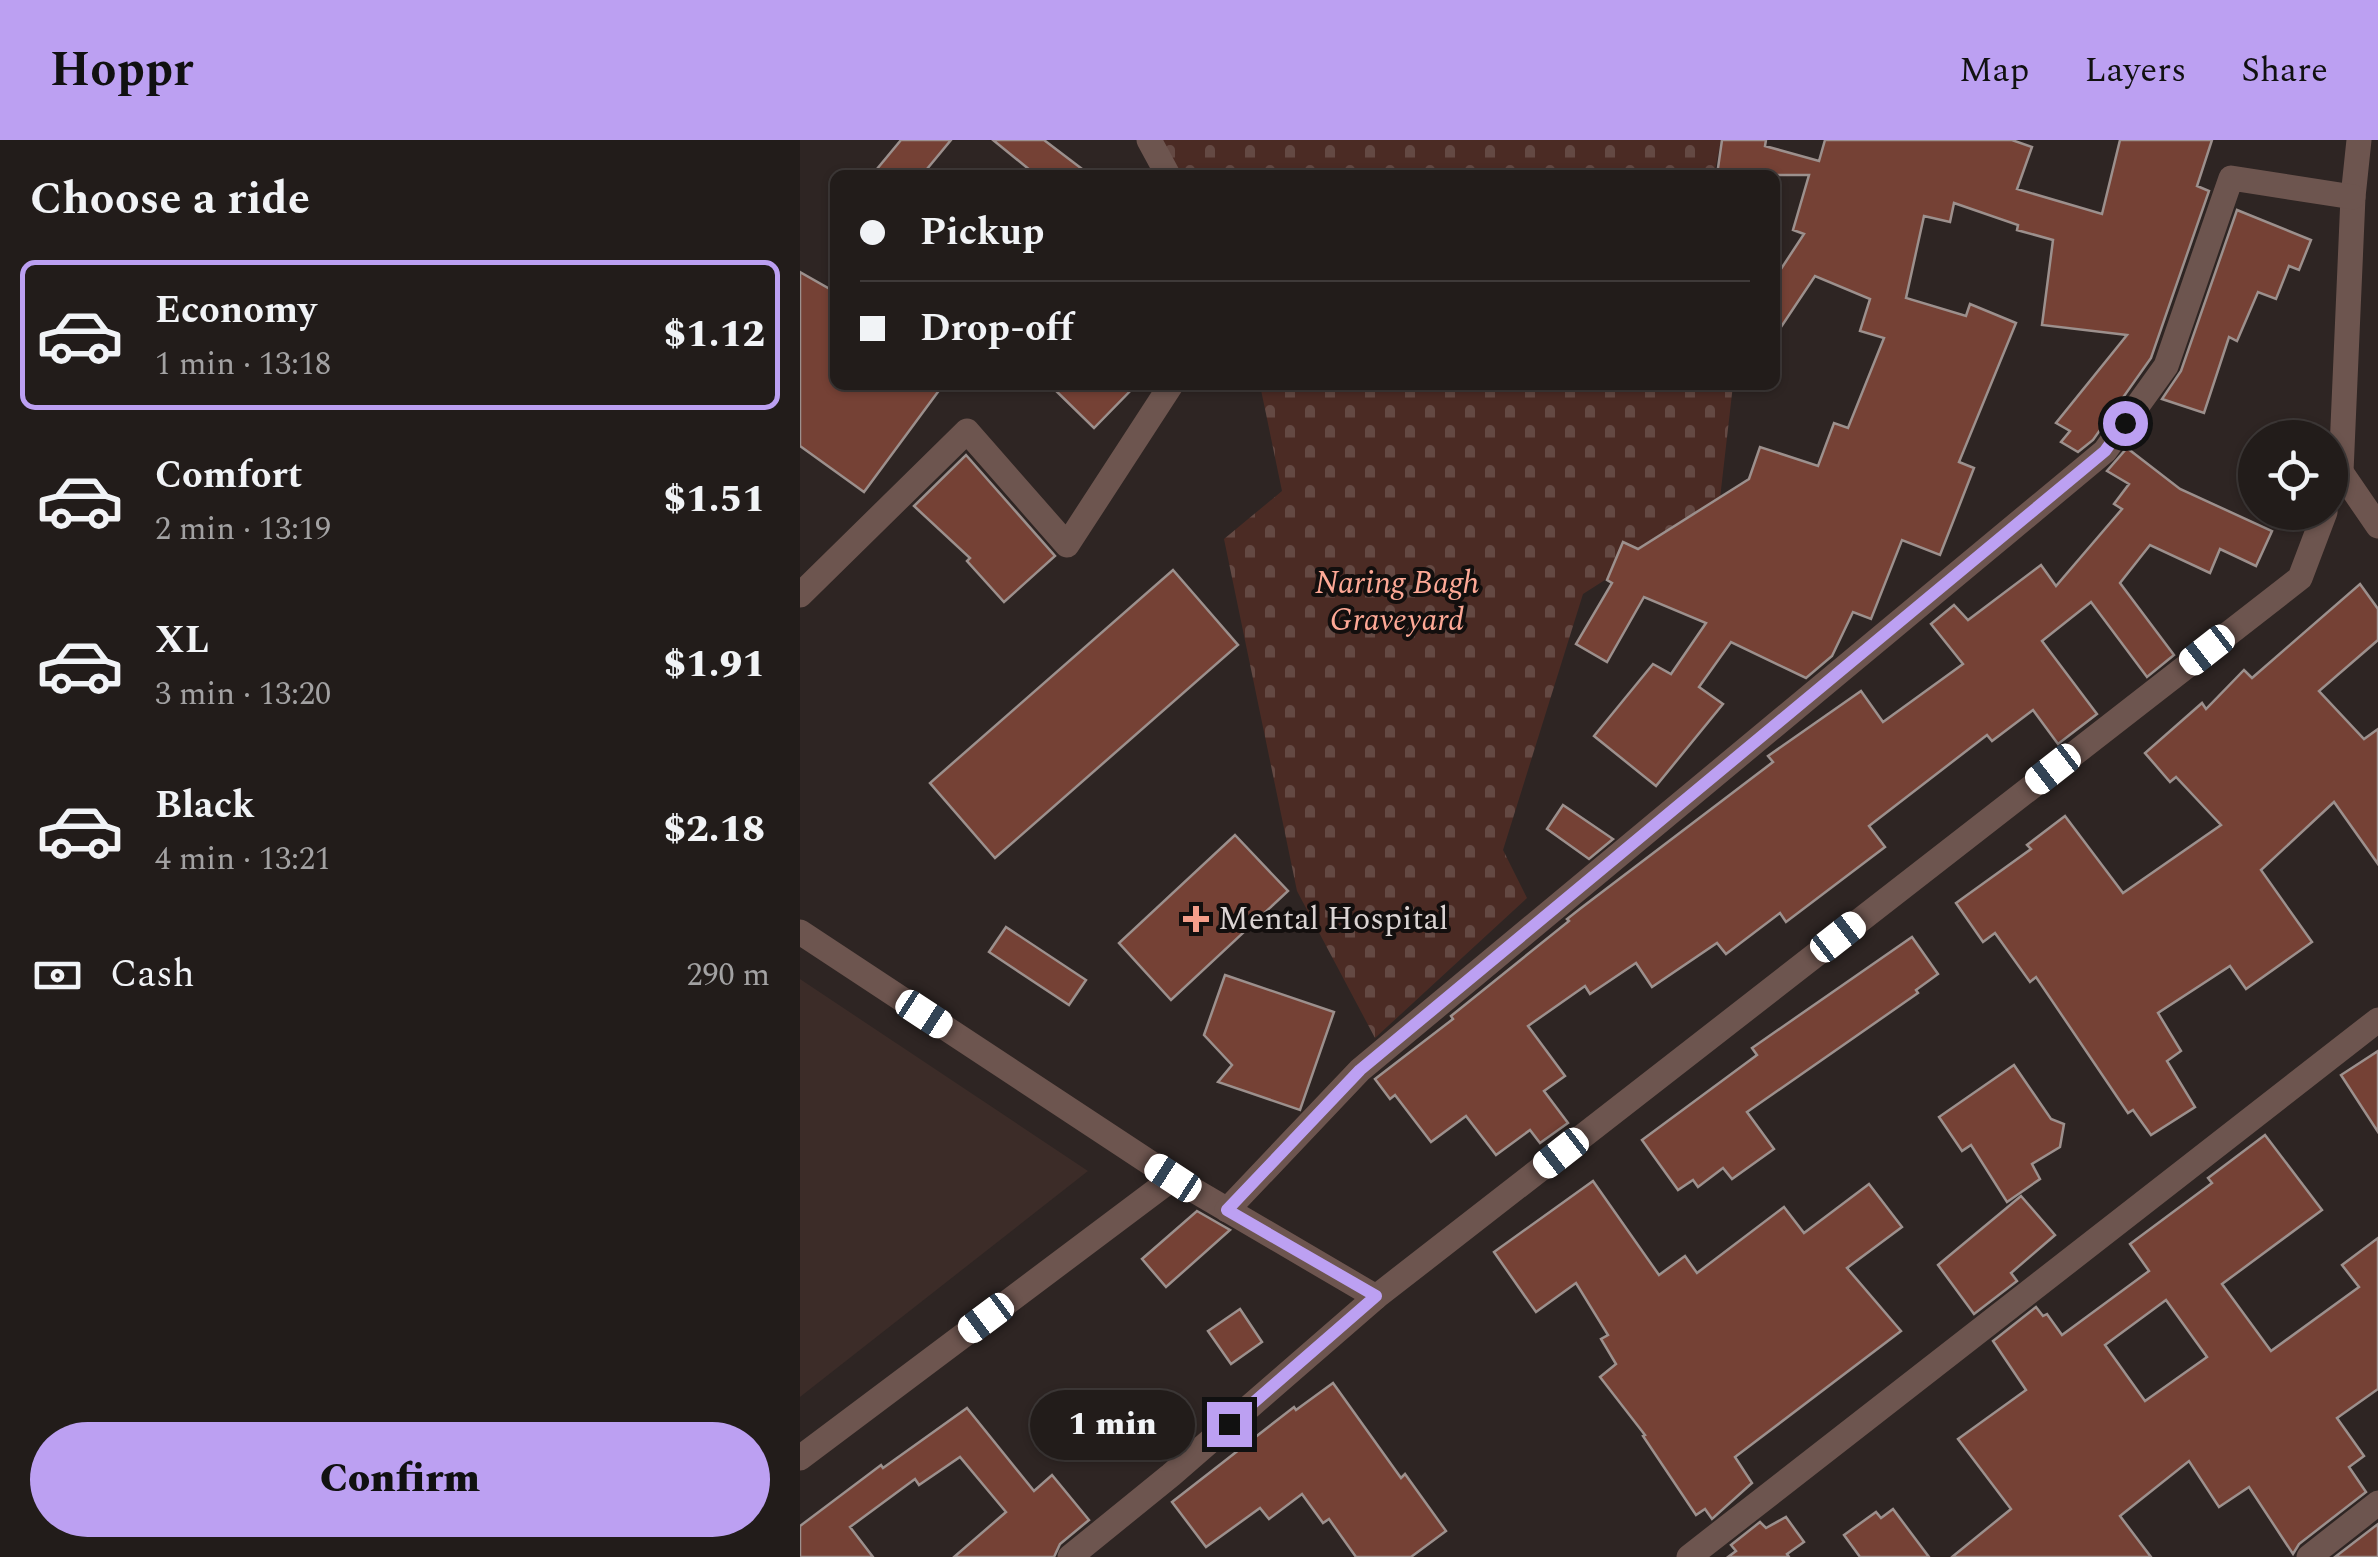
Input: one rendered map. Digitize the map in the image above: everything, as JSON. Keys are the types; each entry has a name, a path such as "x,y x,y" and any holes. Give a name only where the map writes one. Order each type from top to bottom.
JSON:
{"street":[{"path":"1149,140 1165,170"},
{"path":"2342,420 2359,140"},
{"path":"1227,1210 1360,1070 2105,451 2166,366 2231,178 2353,198"},
{"path":"800,595 967,431 1066,546 1168,390"},
{"path":"2348,483 2378,526"},
{"path":"1070,1557 1171,1475 1376,1296 2300,578 2318,530"},
{"path":"800,932 1173,1178 1376,1296"},
{"path":"1689,1557 2378,1020"},
{"path":"800,1458 1173,1178"},
{"path":"2308,1557 2378,1503"}],"shaded area":[{"path":"800,979 1088,1171 800,1397"}],"green space":[{"path":"1161,140 1721,140 1715,170 1172,170"},
{"name":"Naring Bagh Graveyard","path":"1261,390 1732,390 1719,507 1583,594 1503,850 1527,898 1375,1038 1297,891 1224,539 1282,491"}],"building":[{"path":"901,140 951,140 926,170 876,170"},
{"path":"993,140 1044,140 1083,170 1030,170"},
{"path":"1722,140 1766,140 1765,146 1819,161 1825,140 2012,140 2032,147 2017,189 2102,214 2120,140 2212,140 2197,186 2209,191 2151,358 2093,440 2078,452 2061,442 2070,431 2056,423 2127,335 2042,325 2053,240 2017,230 2018,225 1954,203 1950,222 1924,216 1906,298 1966,316 1970,304 2016,323 1959,462 1974,468 1940,555 1902,540 1871,619 1853,612 1832,656 1806,678 1731,642 1699,687 1723,704 1656,786 1594,736 1653,664 1671,674 1706,623 1644,597 1607,662 1576,644 1612,583 1607,580 1623,542 1638,549 1749,479 1760,447 1818,466 1834,423 1848,428 1884,338 1860,331 1870,299 1815,276 1780,328 1780,270 1804,234 1793,230 1809,175 1780,175 1780,170 1718,170"},
{"path":"2237,210 2311,240 2299,270 2289,266 2276,299 2258,292 2237,341 2229,337 2204,413 2162,399 2181,371"},
{"path":"800,272 830,289 830,390 939,390 864,492 800,446"},
{"path":"1055,390 1131,390 1094,428"},
{"path":"2127,448 2180,489 2238,515 2238,530 2272,531 2256,566 2220,549 2210,573 2150,545 2120,583 2174,655 2147,677 2091,602 2042,641 2097,714 2058,744 2033,710 1992,741 1987,735 1869,826 1885,847 1786,922 1780,913 1726,954 1717,943 1652,987 1636,963 1590,994 1585,986 1528,1026 1565,1076 1544,1091 1568,1123 1540,1143 1530,1130 1496,1155 1466,1116 1431,1142 1395,1095 1390,1099 1375,1079 1453,1019 1451,1016 1567,919 1773,762 1768,756 1861,691 1883,722 1963,664 1931,624 1954,605 1968,620 2041,565 2056,586 2122,509 2114,504 2129,484 2107,471"},
{"path":"966,455 1055,556 1004,602 967,561 970,558 914,506"},
{"path":"1173,570 1238,645 995,858 930,783"},
{"path":"2360,584 2378,609 2378,640 2319,691 2364,739 2378,729 2378,864 2334,802 2261,870 2312,942 2246,989 2230,966 2158,1013 2181,1051 2167,1061 2195,1107 2151,1135 2133,1110 2128,1113 2036,977 2030,982 1995,933 1983,942 1956,903 2031,849 2027,845 2065,816 2123,893 2221,825 2176,777 2170,782 2145,753 2202,703 2206,709 2244,670 2252,678"},
{"path":"1563,805 1613,839 1589,859 1547,829"},
{"path":"1235,835 1288,891 1171,1000 1119,943"},
{"path":"1006,927 1086,980 1069,1005 989,952"},
{"path":"1912,937 1938,974 1916,990 1918,993 1747,1112 1774,1149 1732,1179 1723,1168 1698,1187 1693,1180 1678,1190 1642,1140 1757,1055 1752,1048"},
{"path":"1225,975 1334,1012 1300,1110 1218,1082 1232,1065 1204,1035"},
{"path":"2378,1051 2378,1132 2341,1075"},
{"path":"2014,1065 2051,1119 2064,1124 2060,1147 2032,1164 2040,1179 2007,1202 1971,1145 1962,1151 1939,1117"},
{"path":"2265,1135 2322,1210 2222,1284 2271,1351 2359,1287 2342,1265 2378,1238 2378,1389 2337,1418 2364,1456 2349,1467 2366,1492 2299,1544 2293,1554 2249,1487 2219,1507 2189,1461 2120,1516 2151,1557 1952,1557 2011,1509 1958,1439 2026,1390 1993,1341 2036,1307 2043,1316 2047,1314 2062,1335 2149,1271 2130,1244 2212,1183 2208,1178","holes":["2166,1300 2207,1357 2145,1401 2105,1345"]},
{"path":"1593,1181 1659,1275 1685,1256 1697,1273 1784,1207 1804,1233 1869,1184 1902,1227 1847,1268 1901,1331 1735,1457 1752,1483 1712,1519 1705,1509 1696,1515 1645,1435 1600,1377 1616,1364 1601,1339 1608,1335 1576,1283 1536,1312 1494,1252"},
{"path":"2021,1196 2055,1235 2011,1273 2017,1281 1974,1314 1938,1265"},
{"path":"1197,1211 1230,1230 1166,1287 1142,1259"},
{"path":"1240,1309 1262,1342 1231,1364 1208,1331"},
{"path":"1333,1383 1401,1478 1405,1474 1446,1531 1411,1557 1356,1557 1329,1519 1323,1523 1302,1494 1269,1519 1260,1508 1206,1547 1172,1502 1294,1407 1296,1410"},
{"path":"967,1408 1034,1491 1052,1475 1089,1520 1060,1544 1054,1557 954,1557 1006,1512 960,1457 919,1485 915,1479 850,1527 873,1557 800,1557 800,1526 881,1465 883,1468"},
{"path":"1893,1509 1929,1557 1860,1557 1844,1535 1876,1512 1881,1518"},
{"path":"1786,1517 1804,1542 1787,1554 1789,1557 1728,1557 1736,1551 1731,1545 1760,1522 1766,1528"},
{"path":"2378,1524 2378,1557 2335,1557"}],"place":[{"name":"Mental Hospital","path":"1196,919"}],"route":[{"path":"1229,1424 1376,1296 1227,1210 1360,1070 2105,451 2125,423"}]}
